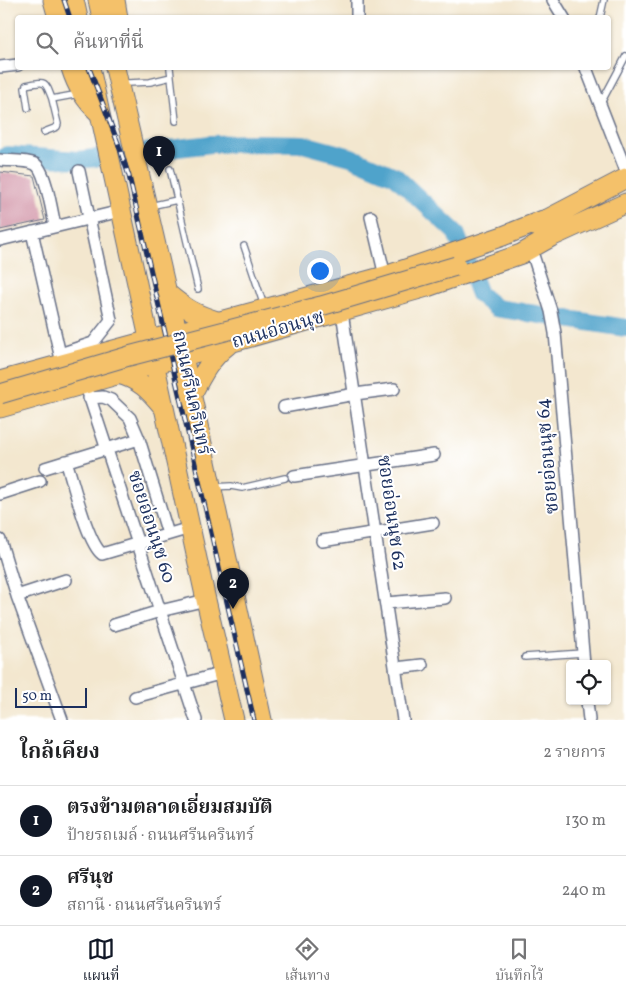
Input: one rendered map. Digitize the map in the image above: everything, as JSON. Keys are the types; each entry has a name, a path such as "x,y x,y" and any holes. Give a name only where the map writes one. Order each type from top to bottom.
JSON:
{"main road":[{"path":"54,0 57,15"},
{"path":"74,0 77,15"},
{"path":"98,0 101,15"},
{"path":"115,0 118,15"},
{"path":"72,70 81,93 101,115"},
{"name":"ถนนศรีนครินทร์","path":"90,70 190,528 234,720"},
{"name":"ถนนศรีนครินทร์","path":"115,70 183,355 262,720"},
{"path":"125,111 128,75"},
{"name":"ถนนอ่อนนุช","path":"0,408 87,390 118,374 342,312 427,287 510,259 531,249 547,229 626,178"},
{"name":"ถนนอ่อนนุช","path":"0,394 129,356 344,300 429,275 489,254 547,229 626,206"},
{"name":"ถนนอ่อนนุช","path":"0,381 66,359 113,350 385,276 503,236 547,229"},
{"path":"167,293 185,309 220,322"},
{"path":"113,350 133,337 138,326 141,298"},
{"path":"261,311 251,320 250,326 255,332 263,334"},
{"path":"191,396 204,371 216,354 229,344"},
{"path":"66,359 85,366 90,372 87,390"},
{"path":"118,374 131,377 146,387 164,408"}],"street":[{"path":"357,0 357,15"},
{"path":"557,2 563,15"},
{"path":"0,67 15,65"},
{"path":"587,70 626,171"},
{"path":"0,160 37,165 41,170 56,226"},
{"path":"32,232 66,359 93,343 112,320 79,172"},
{"path":"0,240 121,211"},
{"path":"371,217 385,276"},
{"name":"ซอยอ่อนนุช 64","path":"531,249 551,311 555,333 583,658"},
{"name":"ซอยอ่อนนุช 62","path":"342,312 403,720"},
{"path":"284,407 394,389"},
{"path":"87,390 111,400 130,418 139,439 168,534"},
{"name":"ซอยอ่อนนุช 60","path":"87,390 196,720"},
{"path":"45,468 139,439"},
{"path":"289,477 434,455"},
{"path":"66,461 89,531 97,550 102,554 190,528"},
{"path":"0,494 40,481"},
{"path":"322,542 433,523"},
{"path":"0,540 17,596 62,720"},
{"path":"17,596 66,580"},
{"path":"386,603 445,598"},
{"path":"114,625 206,600"},
{"path":"396,668 422,665"},
{"path":"135,697 184,682 223,673"},
{"path":"587,705 589,720"}],"lane":[{"path":"601,15 604,0"},
{"path":"600,104 626,56"},
{"path":"170,70 176,121"},
{"path":"128,75 150,82 171,77"},
{"path":"28,108 26,85 44,82 47,84 58,124 57,127 44,132"},
{"path":"52,99 81,93"},
{"path":"170,169 198,289"},
{"path":"147,207 177,200"},
{"path":"244,246 261,311"},
{"path":"211,488 230,486 242,488 289,477"},
{"path":"525,657 583,658"}],"building":[{"path":"0,172 34,176 45,220 0,230"}],"waterway":[{"path":"7,155 78,160 211,144 258,143 303,144 351,157 395,176 456,233 479,294 496,308 626,328"}],"railway":[{"path":"64,0 69,15"},
{"path":"90,70 129,176 254,720"}],"place":[{"name":"ตรงข้ามตลาดเอี่ยมสมบัติ","path":"159,177"},
{"name":"ศรีนุช","path":"233,609"}]}
